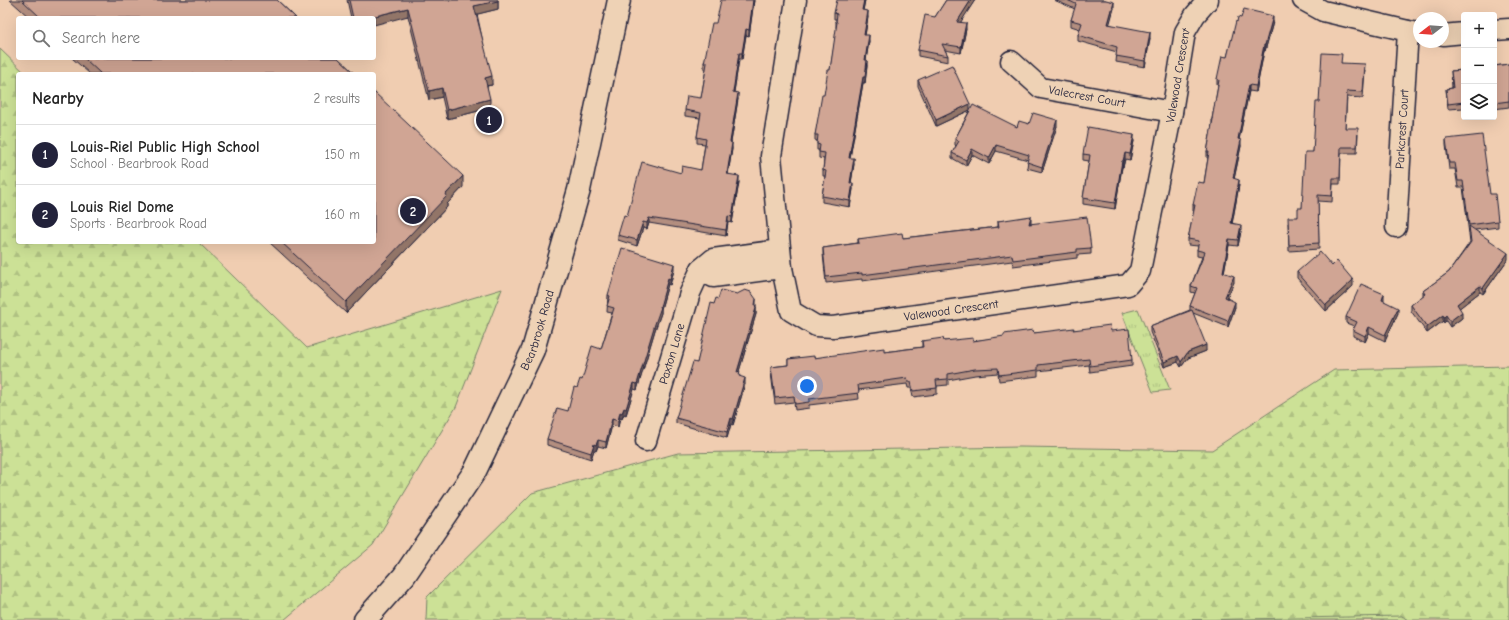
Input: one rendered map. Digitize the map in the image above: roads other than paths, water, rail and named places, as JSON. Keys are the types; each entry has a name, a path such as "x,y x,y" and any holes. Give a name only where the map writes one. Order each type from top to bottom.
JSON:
{"street":[{"name":"Bearbrook Road","path":"365,620 404,576 475,471 533,350 578,190 619,0"},
{"name":"Valewood Crescent","path":"796,0 771,156 781,259 791,311 816,326 833,327 1128,285 1140,270 1172,112 1185,32 1195,15 1208,0"},
{"path":"1303,0 1323,11 1413,32"},
{"path":"1497,30 1509,29"},
{"path":"1449,34 1461,33"},
{"name":"Parkcrest Court","path":"1396,227 1413,43"},
{"name":"Valecrest Court","path":"1011,61 1042,88 1172,112"},
{"name":"Paxton Lane","path":"646,441 690,293 702,269 713,277 781,259"}],"place":[{"name":"Louis-Riel Public High School","path":"489,120"},
{"name":"Louis Riel Dome","path":"413,211"}]}
